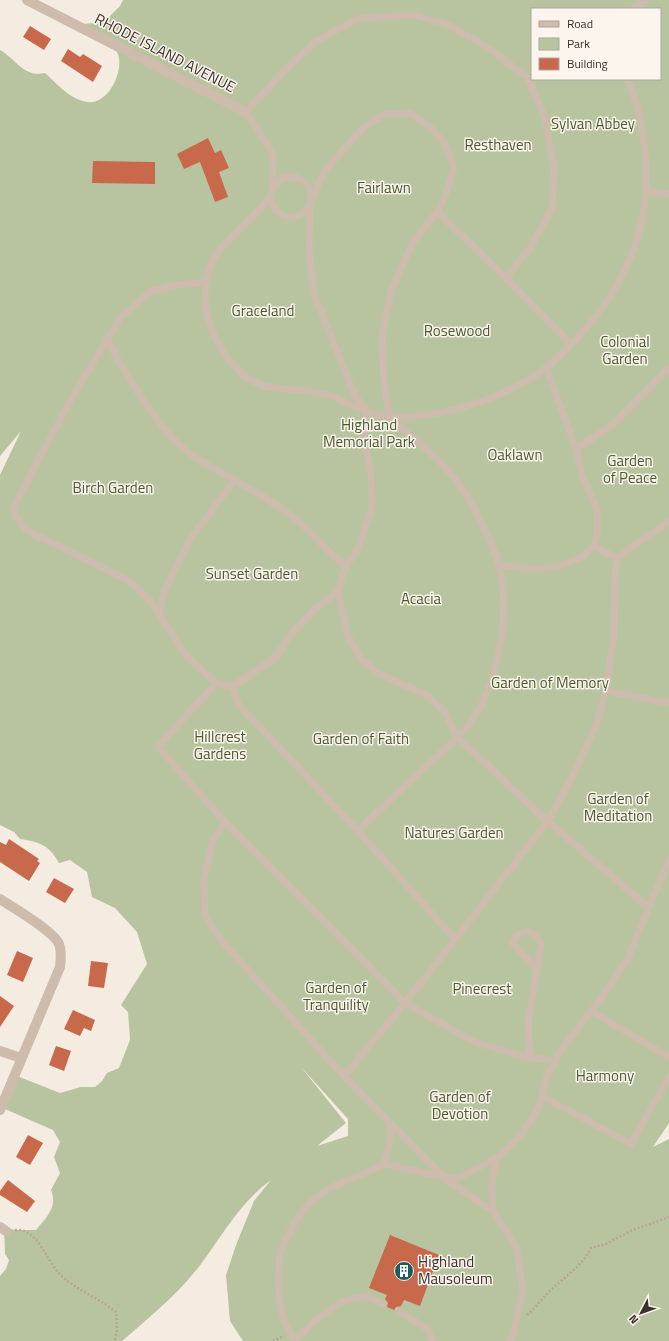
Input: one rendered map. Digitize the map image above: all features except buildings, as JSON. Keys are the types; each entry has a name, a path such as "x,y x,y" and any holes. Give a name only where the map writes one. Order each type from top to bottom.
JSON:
{"street":[{"name":"RHODE ISLAND AVENUE","path":"27,0 246,112"},
{"path":"0,899 52,935 59,943 61,950 60,967 0,1110"},
{"path":"0,1051 21,1058"}],"lane":[{"path":"634,8 646,0"},
{"path":"358,831 457,737 476,715 491,685 500,643 503,598 499,565 479,520 458,483 430,453 389,417 384,381 382,337 391,291 412,244 437,212 446,194 454,168 445,143 428,125 409,113 384,114 363,128 324,172 310,204 302,214 290,218 278,212 274,207 271,194 273,154 246,112 285,70 315,42 359,18 415,15 448,25 481,43 529,76 544,115 554,167 552,209 530,248 506,278"},
{"path":"628,80 639,107 645,148 646,191 642,220 631,257 614,288 592,321 571,345 546,367 483,402 451,411 414,416 389,417 366,410 353,406 330,395 316,392 276,389 256,384 237,368 218,345 206,312 205,282 214,258 271,194 277,183 283,179 296,178 307,185 312,198 310,204 309,249 314,294 355,396 366,410 364,441 371,473 372,508 357,551 346,566 338,591 347,634 361,659 378,672 426,695 445,712 457,737 548,821 648,907"},
{"path":"646,191 669,194"},
{"path":"437,212 506,278 571,345"},
{"path":"205,282 176,285 150,292 120,318 106,338 14,506 16,518 26,530 131,582 150,600 186,656 216,683 232,687 275,658 290,635 315,609 338,591"},
{"path":"106,338 130,380 164,428 190,454 234,482 272,502 303,526 334,558 346,566"},
{"path":"499,565 532,569 557,566 582,557 594,546 597,533 597,509 582,475 576,449 546,367"},
{"path":"576,449 614,424 669,368"},
{"path":"159,614 166,589 190,539 234,482"},
{"path":"344,1076 405,1003 454,938 548,821 573,776 597,723 606,691 614,634 615,577 617,558 669,521"},
{"path":"594,546 617,558"},
{"path":"216,683 158,747 225,822 405,1003 476,1043 530,1057 555,1061"},
{"path":"232,687 239,705 358,831 454,938"},
{"path":"606,691 669,703"},
{"path":"225,822 213,839 204,878 205,914 220,939 344,1076 390,1124 443,1177 493,1211 517,1249 523,1291 513,1336 509,1341"},
{"path":"383,1304 365,1296 341,1302 315,1321 296,1341 289,1333 278,1296 280,1254 295,1223 313,1200 340,1183 384,1164 443,1177 458,1178 496,1158 523,1133 539,1106 547,1076 563,1047 591,1011 628,958 669,859"},
{"path":"530,1057 528,1022 541,944 536,935 525,931 517,936 513,943 520,952 531,961 536,970"},
{"path":"591,1011 669,1057"},
{"path":"542,1096 631,1144 669,1077"},
{"path":"384,1164 390,1143 390,1124"},
{"path":"493,1211 492,1183 496,1158"},
{"path":"399,1311 428,1329 432,1341"}],"path":[{"path":"516,1321 532,1312 544,1296 586,1258 591,1248 606,1244 630,1231 669,1217"},
{"path":"3,1229 22,1230 37,1240 46,1256 58,1272 82,1291 102,1301 116,1312 117,1330 115,1341"}],"green space":[{"name":"Highland Memorial Park","path":"123,0 669,0 669,1123 653,1147 669,1139 669,1341 243,1341 230,1321 226,1275 236,1245 254,1201 271,1180 241,1209 201,1264 183,1285 163,1305 122,1341 0,1341 0,1276 6,1269 9,1260 5,1254 4,1227 15,1230 36,1230 50,1212 53,1202 51,1190 60,1173 54,1157 60,1142 53,1130 5,1109 17,1076 60,1093 81,1087 95,1087 102,1081 107,1073 119,1068 130,1040 128,1012 121,1005 147,964 137,932 115,908 92,897 87,872 70,860 59,863 48,848 33,841 20,839 14,832 0,825 0,475 21,431 0,456 0,50 31,73 45,73 75,98 87,102 95,102 102,98 113,85 119,68 119,59 115,49 84,24 104,22 120,6","holes":["301,1067 348,1119 348,1136 317,1146 346,1123"]}],"place":[{"name":"Highland Mausoleum","path":"404,1271"}],"park label":[{"name":"Sylvan Abbey","path":"593,124"},
{"name":"Resthaven","path":"498,145"},
{"name":"Fairlawn","path":"384,188"},
{"name":"Graceland","path":"263,311"},
{"name":"Rosewood","path":"457,331"},
{"name":"Colonial Garden","path":"625,350"},
{"name":"Oaklawn","path":"515,455"},
{"name":"Garden of Peace","path":"630,470"},
{"name":"Birch Garden","path":"113,488"},
{"name":"Sunset Garden","path":"252,574"},
{"name":"Acacia","path":"421,599"},
{"name":"Garden of Memory","path":"550,683"},
{"name":"Garden of Faith","path":"361,739"},
{"name":"Hillcrest Gardens","path":"220,746"},
{"name":"Garden of Meditation","path":"618,808"},
{"name":"Natures Garden","path":"454,833"},
{"name":"Pinecrest","path":"482,989"},
{"name":"Garden of Tranquility","path":"336,996"},
{"name":"Harmony","path":"605,1076"},
{"name":"Garden of Devotion","path":"460,1106"}]}
